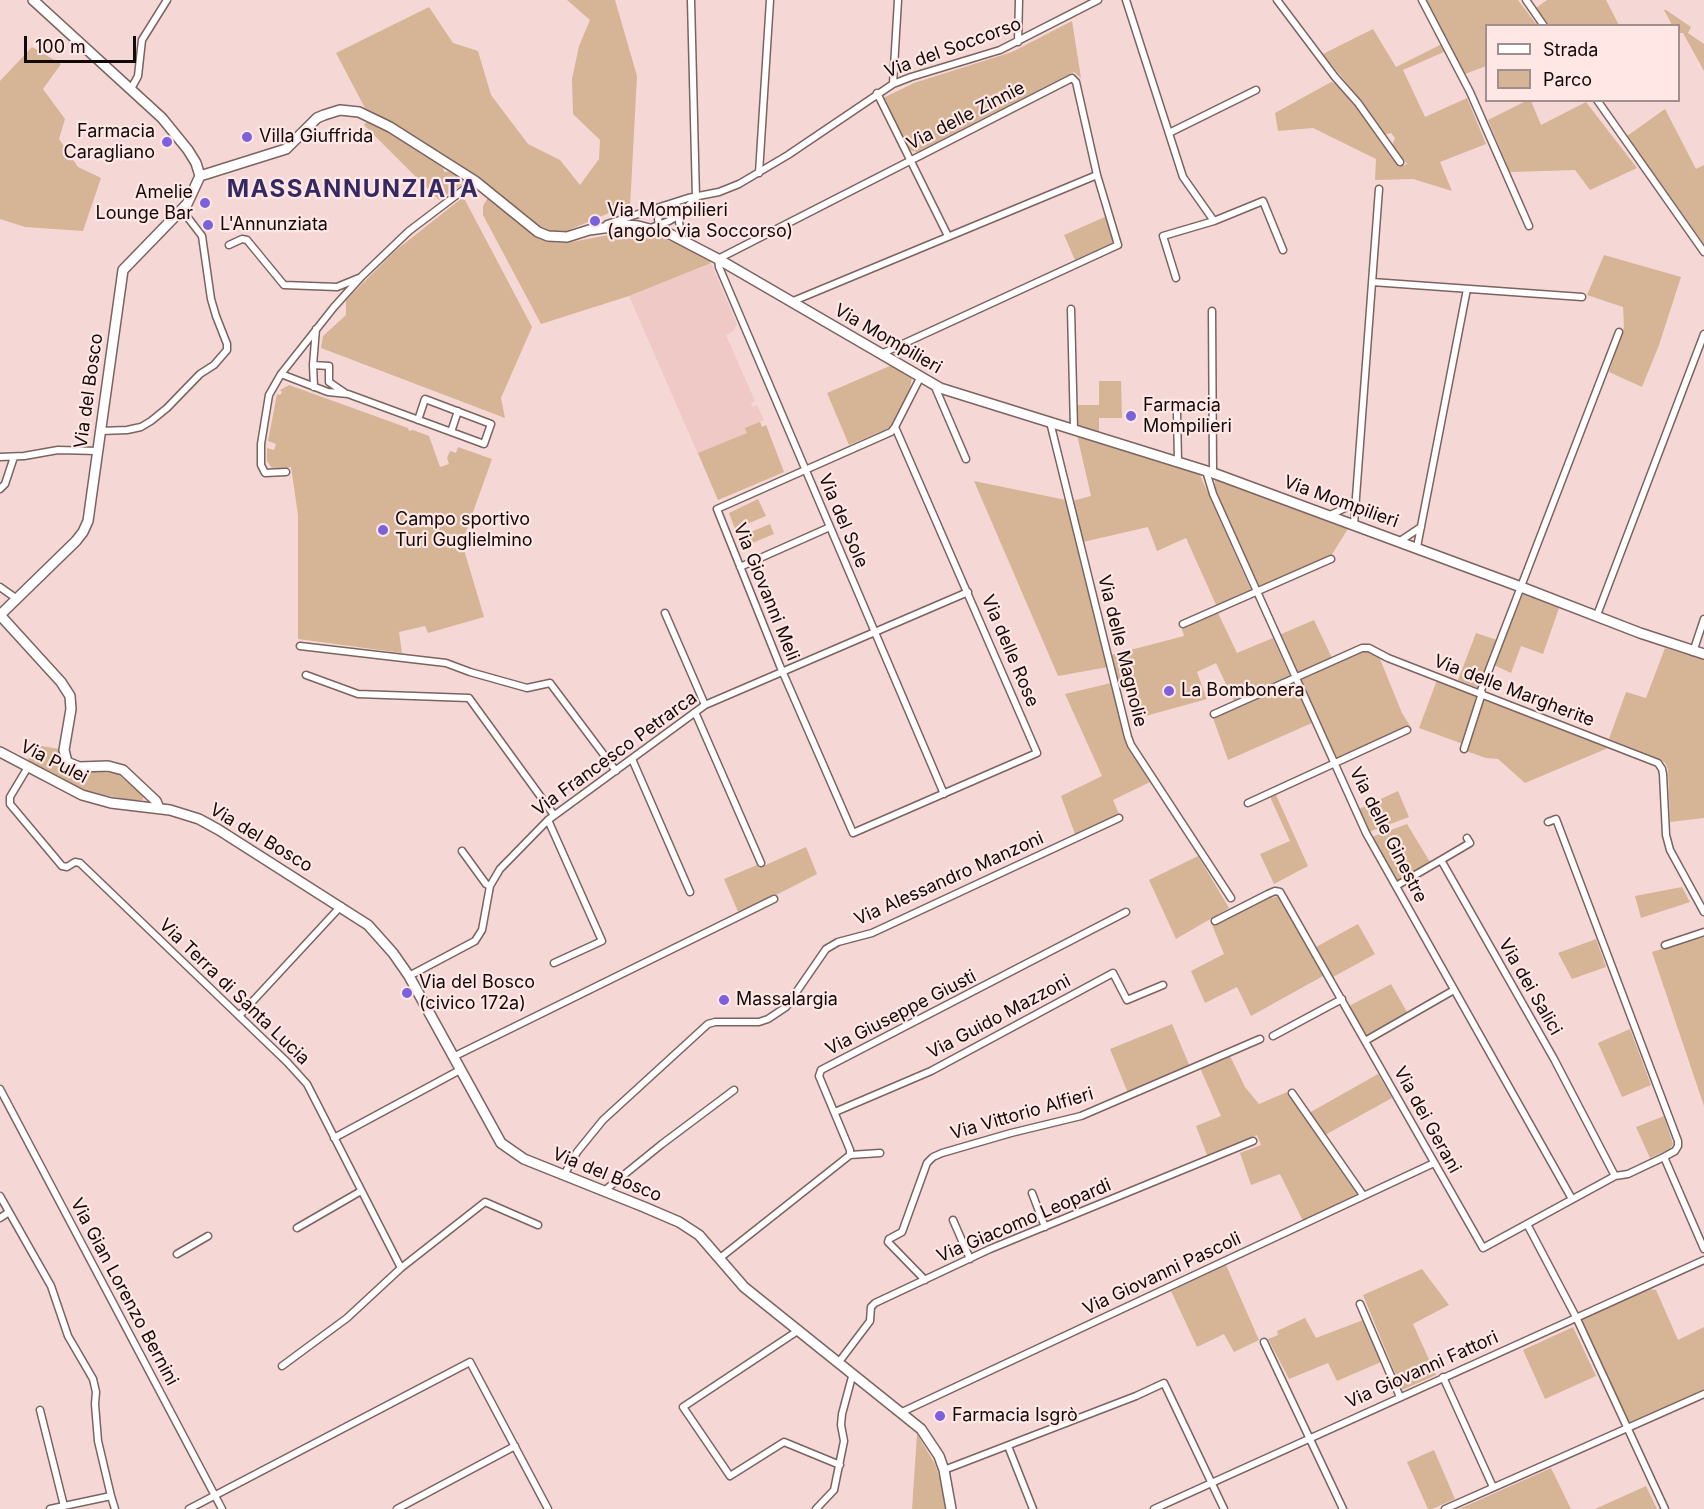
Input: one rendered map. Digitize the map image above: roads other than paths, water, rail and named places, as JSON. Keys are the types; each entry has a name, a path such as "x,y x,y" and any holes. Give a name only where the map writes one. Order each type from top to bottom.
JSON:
{"street":[{"path":"33,0 162,118 188,150 196,163 200,176"},
{"path":"131,88 138,76 142,40 167,0"},
{"path":"681,240 679,221 696,198 691,0"},
{"path":"759,173 770,0"},
{"path":"893,84 898,0"},
{"path":"1018,42 1019,0"},
{"name":"Via del Soccorso","path":"589,230 688,198 696,198 729,188 759,173 893,84 911,76 980,57 1018,42 1098,0"},
{"path":"1126,0 1183,177 1214,221"},
{"path":"1277,0 1335,77 1358,103 1400,162"},
{"path":"1422,0 1470,92 1529,226"},
{"path":"1526,0 1543,24"},
{"name":"Via delle Zinnie","path":"718,259 1072,78 1076,82 1098,175 1118,245 881,354"},
{"path":"1169,133 1256,90"},
{"path":"877,93 948,236"},
{"path":"1598,102 1704,252"},
{"name":"Via Mompilieri","path":"200,176 286,149 316,118 332,112 350,110 376,119 475,181 538,232 548,236 567,237 589,230 626,225 657,228 718,259 935,386 1210,472 1693,652 1704,654"},
{"path":"790,302 1098,175"},
{"name":"Via del Bosco","path":"200,176 194,192 182,210 123,270 88,521 83,532 0,615 61,682 70,696 71,708 63,750 67,762 79,766 108,766 123,770 156,801 159,808 180,812 219,830 368,925 380,937 409,976 501,1143 524,1159 680,1222 699,1235 744,1287 902,1412 929,1438 944,1470 951,1509"},
{"path":"286,472 265,473 261,465 261,444 269,395 281,374 362,276 409,231 475,181"},
{"path":"1354,524 1379,189"},
{"path":"1176,278 1163,236 1214,221 1263,201 1283,250"},
{"path":"657,228 664,206"},
{"path":"101,431 127,430 141,427 151,421 227,350 211,299 202,236 182,210"},
{"path":"657,228 683,213"},
{"path":"229,245 242,239 247,240 284,285 338,287 362,276"},
{"name":"Via del Sole","path":"718,259 718,267 944,794"},
{"path":"1372,282 1582,297"},
{"path":"1416,547 1467,289"},
{"path":"1071,309 1074,429"},
{"name":"Via delle Ginestre","path":"1212,311 1210,472 1213,494 1366,832 1572,1199"},
{"path":"314,387 316,329"},
{"path":"1464,749 1481,693 1619,332"},
{"path":"1597,615 1704,334"},
{"path":"313,365 329,366 329,382 348,394 418,420 484,444 491,424 425,399 418,420"},
{"path":"281,374 328,392 348,394"},
{"path":"895,427 920,378"},
{"path":"935,386 966,459"},
{"path":"451,432 458,411"},
{"path":"1177,412 1178,462"},
{"name":"Via delle Magnolie","path":"1050,422 1131,745 1231,898"},
{"name":"Via Giovanni Meli","path":"853,833 782,671 717,509 891,432 895,427"},
{"name":"Via delle Rose","path":"853,833 1037,753 895,427"},
{"path":"0,457 58,450 98,451"},
{"path":"0,489 5,484 14,457"},
{"path":"1330,515 1356,502"},
{"path":"741,567 830,527"},
{"path":"1400,541 1420,527"},
{"path":"1183,624 1330,559"},
{"path":"0,587 17,599"},
{"name":"Via Francesco Petrarca","path":"409,976 476,940 482,930 490,886 509,858 551,818 705,705 968,592"},
{"path":"665,613 705,705"},
{"path":"1693,652 1704,619"},
{"path":"300,646 446,663 527,688 550,683 616,771"},
{"name":"Via delle Margherite","path":"1214,714 1362,648 1369,648 1388,658 1658,764 1663,774 1666,835 1670,850 1704,912"},
{"path":"306,675 358,694 469,698 551,818 602,940 554,963"},
{"path":"695,712 761,863"},
{"path":"1248,804 1407,730"},
{"name":"Via Pulei","path":"2,753 69,790 96,800 159,808"},
{"path":"632,759 690,892"},
{"name":"Via Terra di Santa Lucia","path":"28,767 10,796 10,804 62,866 67,867 75,862 80,863 307,1084 401,1268"},
{"name":"Via Alessandro Manzoni","path":"564,1175 577,1152 603,1120 708,1024 759,1022 768,1019 786,1007 826,949 838,942 872,933 1119,818"},
{"path":"1548,822 1556,819 1678,1142 1675,1151 1664,1157 1704,1249"},
{"path":"1396,886 1470,843 1467,838"},
{"path":"462,851 486,884 490,886"},
{"name":"Via dei Salici","path":"1441,860 1554,1059 1615,1176"},
{"name":"Via dei Gerani","path":"1215,921 1268,894 1275,891 1280,892 1483,1248 1615,1176 1628,1174 1664,1157"},
{"path":"453,1057 774,899"},
{"path":"239,1016 341,906"},
{"name":"Via Giuseppe Giusti","path":"850,1155 850,1150 819,1076 821,1070 1126,912"},
{"path":"1665,945 1704,932"},
{"name":"Via Guido Mazzoni","path":"835,1112 931,1071 1113,973 1127,1000 1163,985"},
{"path":"1365,1041 1454,990"},
{"path":"1273,1036 1342,999"},
{"name":"Via Vittorio Alfieri","path":"925,1280 888,1242 889,1239 902,1232 927,1162 933,1157 1011,1133 1081,1116 1260,1039"},
{"path":"334,1138 460,1070"},
{"name":"Via Gian Lorenzo Bernini","path":"0,1089 222,1509"},
{"path":"604,1191 734,1090"},
{"path":"1292,1093 1363,1195"},
{"name":"Via Giacomo Leopardi","path":"839,1362 870,1321 871,1308 875,1303 970,1259 1252,1141"},
{"path":"720,1258 850,1155 880,1154"},
{"name":"Via Giovanni Pascoli","path":"902,1412 1434,1163"},
{"path":"297,1228 361,1191"},
{"path":"1032,1193 1045,1227"},
{"path":"0,1196 51,1286 68,1336 93,1378 96,1392 94,1404 98,1441 114,1509"},
{"path":"282,1366 347,1318 401,1268 485,1202 538,1225"},
{"path":"0,1218 9,1212"},
{"path":"953,1220 970,1259"},
{"path":"1527,1224 1576,1317 1665,1509"},
{"path":"177,1254 208,1236"},
{"name":"Via Giovanni Fattori","path":"1154,1509 1704,1260"},
{"path":"1360,1304 1400,1397"},
{"path":"800,1330 682,1407 730,1476 784,1442 840,1465"},
{"path":"1264,1341 1342,1509"},
{"path":"189,1509 470,1362 548,1509"},
{"path":"816,1509 834,1490 844,1441 841,1425 842,1414 853,1373"},
{"path":"1443,1377 1493,1487"},
{"path":"944,1470 1164,1383 1224,1509"},
{"path":"1446,1509 1704,1394"},
{"path":"40,1410 64,1506"},
{"path":"397,1509 515,1446"},
{"path":"1008,1446 1033,1509"},
{"path":"51,1509 111,1496"}],"place":[{"name":"Villa Giuffrida","path":"247,137"},
{"name":"Farmacia Caragliano","path":"167,142"},
{"name":"Amelie Lounge Bar","path":"205,203"},
{"name":"Via Mompilieri (angolo via Soccorso)","path":"595,221"},
{"name":"L'Annunziata","path":"208,225"},
{"name":"Farmacia Mompilieri","path":"1131,416"},
{"name":"Campo sportivo Turi Guglielmino","path":"383,530"},
{"name":"La Bombonera","path":"1169,691"},
{"name":"Via del Bosco (civico 172a)","path":"407,993"},
{"name":"Massalargia","path":"724,1000"},
{"name":"Farmacia Isgrò","path":"940,1416"}],"district":[{"name":"MASSANNUNZIATA","path":"353,190"}]}
